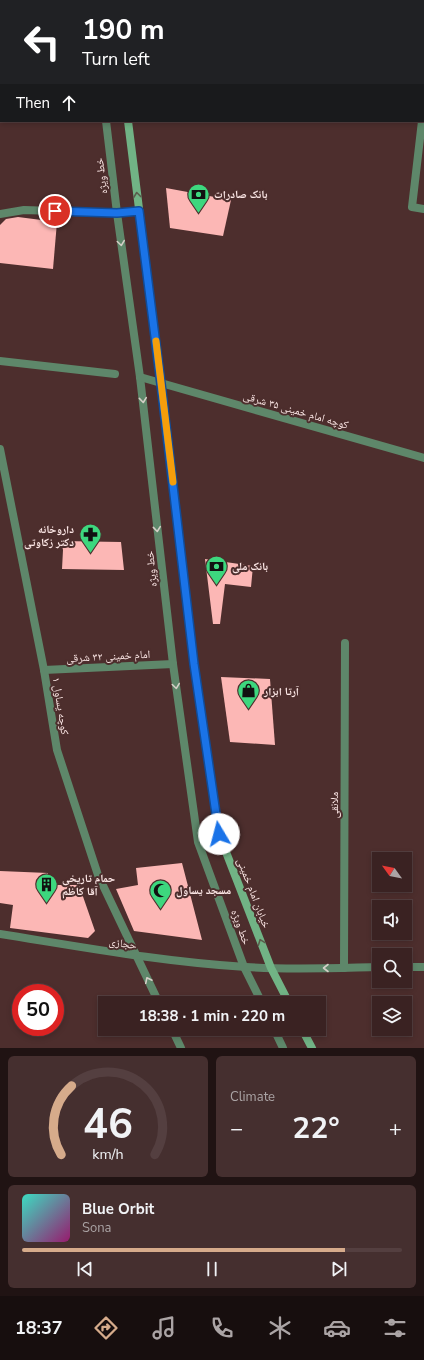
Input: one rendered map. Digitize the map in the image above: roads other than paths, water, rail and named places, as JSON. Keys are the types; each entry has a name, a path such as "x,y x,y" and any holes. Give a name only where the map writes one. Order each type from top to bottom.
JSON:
{"main road":[{"name":"خیابان امام خمینی","path":"128,122 194,664 219,834 271,968 285,996"},
{"path":"306,1036 312,1048"}],"street":[{"name":"خط ویژه","path":"106,122 140,377 173,664 198,842 244,967 258,996"},
{"path":"422,122 412,207 424,209"},
{"path":"0,214 24,210 117,213 139,211"},
{"path":"0,361 115,374"},
{"name":"کوچه امام خمینی ۳۵ شرقی","path":"140,377 424,458"},
{"name":"کوچه یساول ۱","path":"0,449 44,670 57,750 98,875 156,996"},
{"name":"ملانقی","path":"344,968 345,643"},
{"name":"امام خمینی ۳۲ شرقی","path":"44,670 173,664"},
{"name":"حجازی","path":"0,934 136,956 244,967 372,968"},
{"path":"412,967 424,967"},
{"path":"175,1036 181,1048"},
{"path":"278,1036 284,1048"}],"place":[{"name":"بانک صادرات","path":"198,214"},
{"name":"داروخانه دکتر زکاوتی","path":"90,554"},
{"name":"بانک ملی","path":"217,586"},
{"name":"آرتا ابزار","path":"249,710"},
{"name":"حمام تاریخی آقا کاظم","path":"46,904"},
{"name":"مسجد یساول","path":"160,910"}]}
